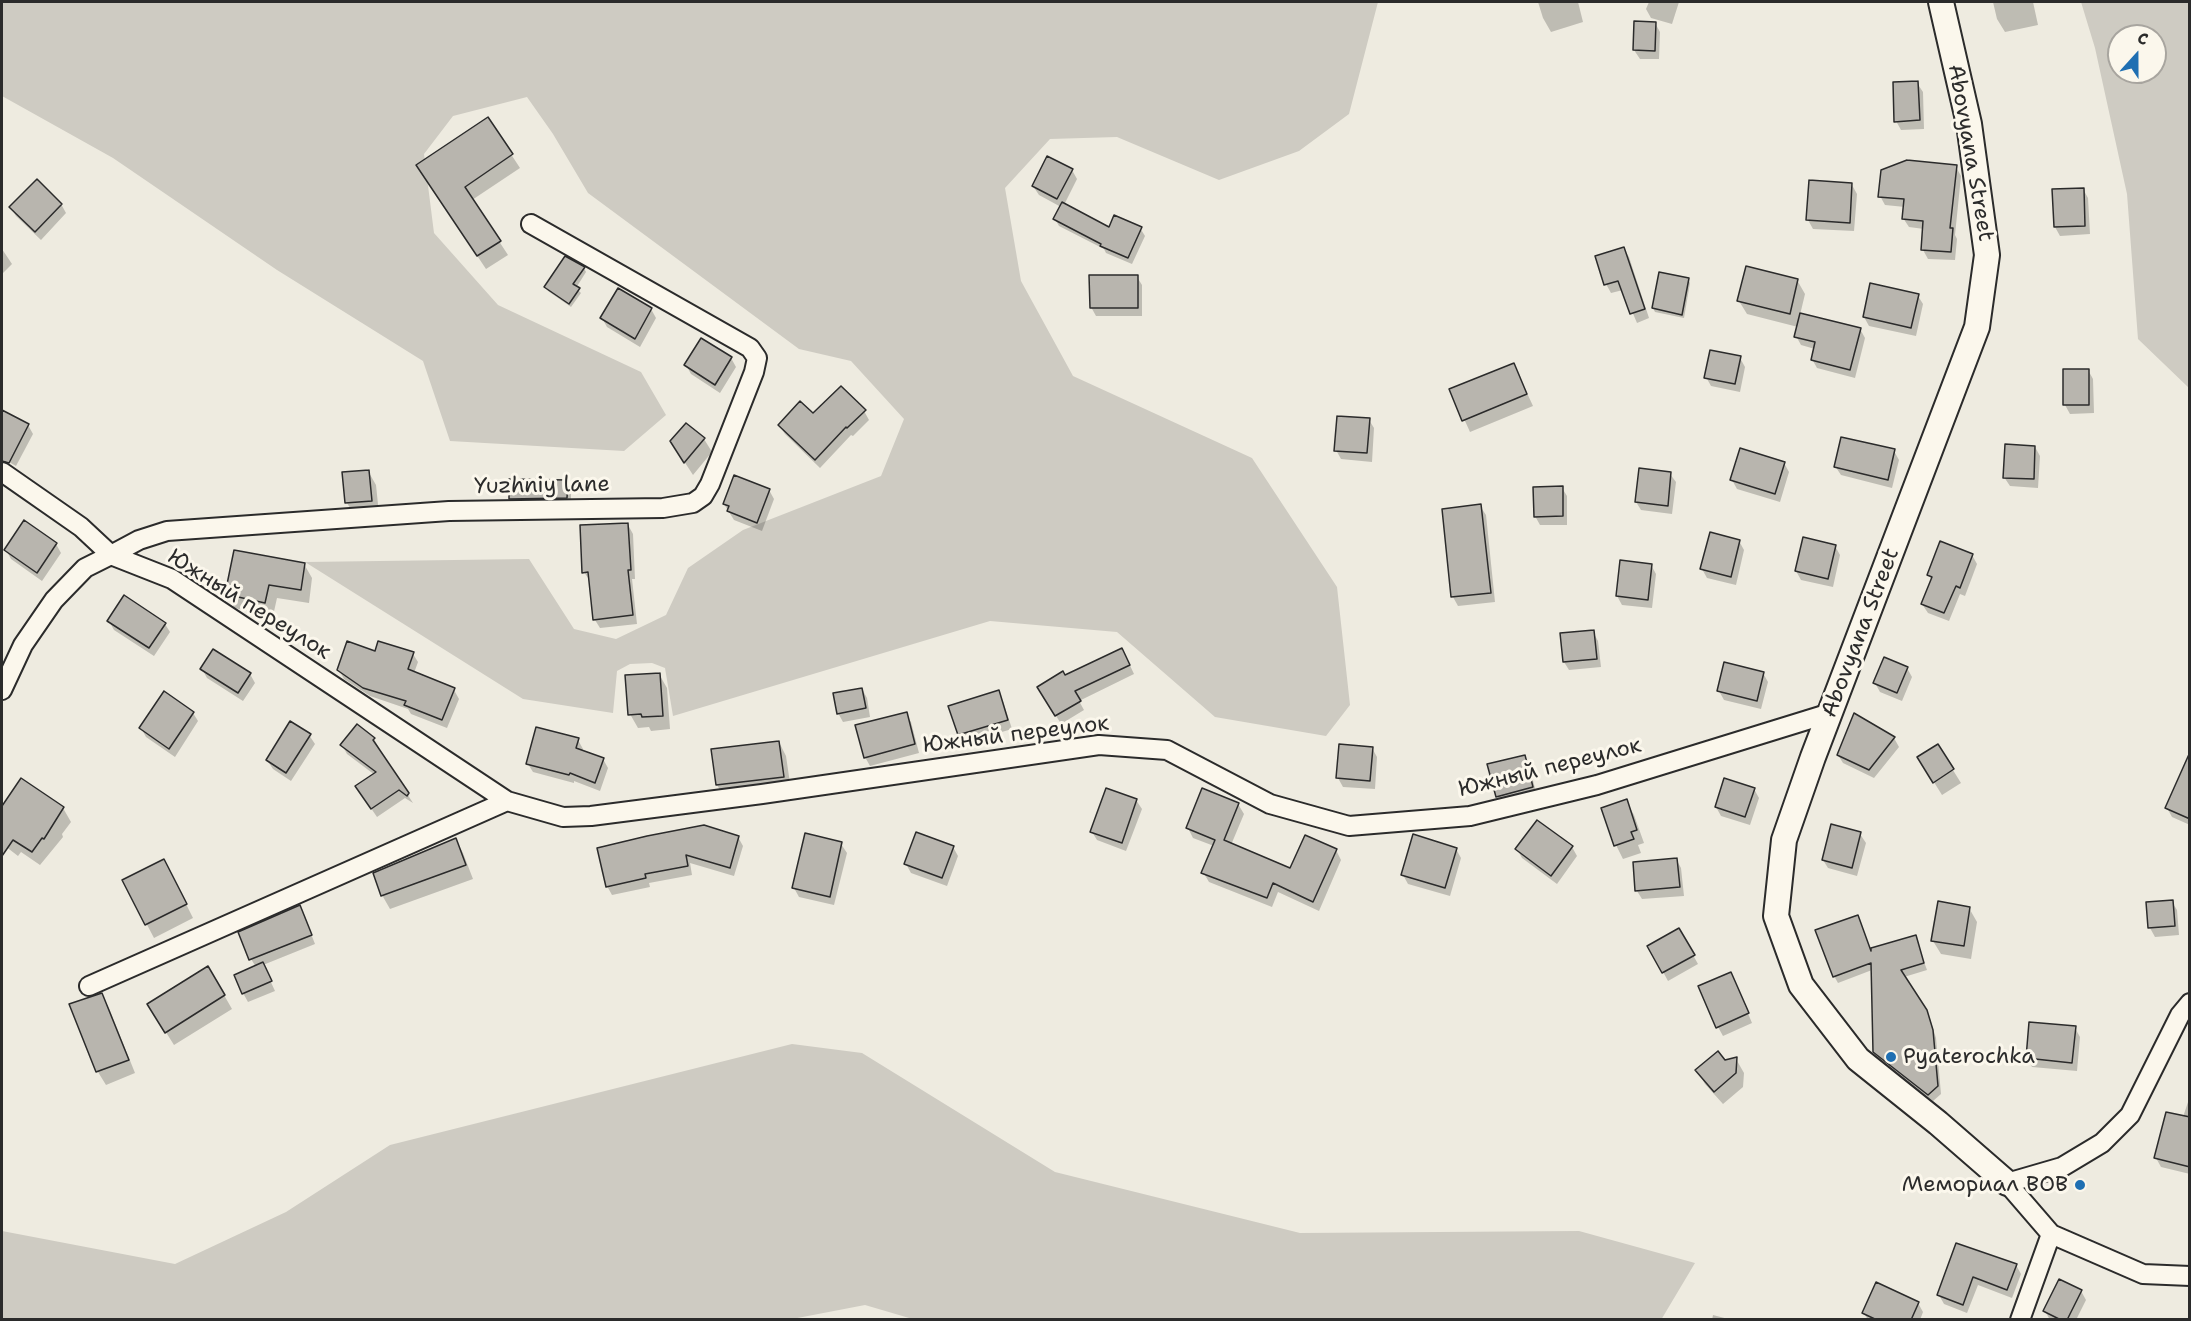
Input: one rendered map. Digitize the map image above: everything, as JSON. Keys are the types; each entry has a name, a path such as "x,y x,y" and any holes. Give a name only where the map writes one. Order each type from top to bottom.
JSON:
{"street":[{"name":"Abovyana Street","path":"1941,2 1969,124 1987,255 1977,327 1784,840 1776,916 1801,985 1858,1059 1938,1123 2007,1183"},
{"name":"Yuzhniy lane","path":"111,555 139,540 167,531 449,511 663,508 693,502 703,496 714,475 754,372 756,358 750,348 531,224"},
{"path":"2,472 81,527 111,555 84,568 54,600 23,645 2,690"},
{"name":"Южный переулок","path":"111,555 172,579 507,801 563,817 591,816 762,794 1099,745 1167,750 1270,804 1349,826 1470,816 1597,785 1830,713"},
{"path":"89,986 507,801"},
{"path":"2190,1003 2180,1014 2130,1114 2102,1143 2062,1167 2007,1183 2051,1234 2143,1274 2190,1276"},
{"path":"2020,1320 2051,1234"}],"shaded area":[{"path":"2,2 1378,2 1349,114 1299,151 1219,180 1117,137 1050,139 1005,188 1021,281 1073,376 1252,458 1337,587 1350,705 1326,736 1215,717 1117,632 990,621 673,716 665,668 652,663 630,664 617,671 613,713 523,699 305,562 529,559 574,629 616,639 666,615 688,568 743,530 881,476 904,419 851,361 799,349 588,193 553,134 527,97 453,116 424,154 434,233 498,305 641,372 666,415 624,451 450,441 423,361 277,270 113,158 2,96"},
{"path":"2081,2 2189,2 2189,388 2138,339 2127,194 2095,48"},
{"path":"792,1044 862,1053 1055,1172 1300,1233 1579,1231 1695,1263 1661,1320 916,1320 865,1305 787,1320 2,1319 2,1231 175,1264 286,1212 390,1145"}],"building":[{"path":"1634,21 1656,22 1655,51 1633,50"},
{"path":"1918,81 1920,120 1894,122 1893,82"},
{"path":"488,117 513,154 465,187 501,241 477,256 416,165"},
{"path":"1047,156 1073,169 1057,199 1032,186"},
{"path":"1907,160 1957,165 1950,228 1953,228 1951,252 1921,250 1923,221 1902,219 1904,199 1878,197 1881,170"},
{"path":"37,179 62,204 35,232 9,207"},
{"path":"1809,180 1852,183 1850,223 1806,220"},
{"path":"2084,188 2085,226 2054,227 2052,189"},
{"path":"1062,202 1109,227 1114,215 1142,227 1128,258 1100,246 1101,244 1053,219"},
{"path":"1624,247 1645,309 1630,314 1618,281 1604,285 1595,256"},
{"path":"565,256 585,267 573,284 580,288 569,304 544,287"},
{"path":"1746,266 1798,279 1790,314 1737,301"},
{"path":"1659,272 1689,278 1682,315 1652,308"},
{"path":"1089,275 1138,275 1138,308 1090,308"},
{"path":"1870,283 1919,294 1911,328 1863,317"},
{"path":"618,288 652,308 635,339 600,318"},
{"path":"1800,313 1861,328 1850,370 1811,360 1815,342 1794,337"},
{"path":"701,338 732,357 715,385 684,365"},
{"path":"1710,350 1741,356 1735,384 1704,378"},
{"path":"1514,363 1527,394 1462,421 1449,389"},
{"path":"2063,369 2089,369 2089,405 2063,405"},
{"path":"841,386 866,410 846,427 815,460 778,425 800,401 813,413"},
{"path":"2,410 29,424 9,463 2,461"},
{"path":"1337,416 1370,418 1367,453 1334,451"},
{"path":"686,423 705,438 684,463 670,441"},
{"path":"1841,437 1895,449 1888,480 1834,467"},
{"path":"2005,444 2035,446 2034,479 2003,478"},
{"path":"1740,448 1785,462 1775,494 1730,480"},
{"path":"1639,468 1671,472 1668,506 1635,502"},
{"path":"369,470 372,501 345,503 342,472"},
{"path":"734,475 770,489 757,523 727,511 729,506 723,504"},
{"path":"509,479 568,480 567,498 509,499"},
{"path":"1563,486 1563,516 1534,517 1533,487"},
{"path":"1481,504 1491,593 1451,597 1442,509"},
{"path":"24,520 57,543 37,573 4,550"},
{"path":"628,523 631,570 628,570 633,615 593,620 588,572 582,573 580,525"},
{"path":"1710,532 1740,540 1731,577 1700,569"},
{"path":"1803,537 1836,545 1828,579 1795,571"},
{"path":"1940,541 1973,554 1960,588 1956,586 1944,613 1921,604 1932,577 1927,575"},
{"path":"234,550 305,563 301,590 269,585 265,603 225,594"},
{"path":"1620,560 1652,564 1648,600 1616,596"},
{"path":"124,595 166,623 149,648 107,621"},
{"path":"1594,630 1597,659 1563,662 1560,633"},
{"path":"347,641 375,651 378,641 414,652 408,669 455,688 442,720 404,705 406,701 363,688 337,670"},
{"path":"1122,648 1130,665 1075,691 1081,701 1055,716 1037,687 1063,671 1065,675"},
{"path":"213,649 251,673 238,693 200,669"},
{"path":"1884,657 1908,667 1897,693 1873,683"},
{"path":"1724,662 1764,672 1757,701 1717,691"},
{"path":"660,673 663,716 628,715 625,675"},
{"path":"862,688 866,708 837,714 833,693"},
{"path":"999,690 1008,720 958,735 948,706"},
{"path":"164,691 194,712 169,749 139,728"},
{"path":"907,712 915,744 864,758 855,725"},
{"path":"1854,713 1895,737 1869,770 1837,755"},
{"path":"290,721 311,734 286,773 266,760"},
{"path":"357,724 375,738 373,740 409,793 407,796 399,790 371,809 355,786 376,772 340,745"},
{"path":"536,727 579,738 576,748 604,758 595,783 570,773 569,775 526,764"},
{"path":"779,741 784,777 716,785 711,749"},
{"path":"1339,744 1373,747 1370,781 1336,778"},
{"path":"1938,744 1954,769 1933,783 1917,757"},
{"path":"2190,752 2190,819 2165,808"},
{"path":"1525,755 1533,787 1496,797 1487,764"},
{"path":"21,778 64,807 44,839 42,838 32,852 13,840 2,856 2,806"},
{"path":"1724,778 1755,788 1745,817 1715,807"},
{"path":"1106,788 1137,799 1122,843 1090,832"},
{"path":"1202,788 1239,803 1224,840 1290,868 1305,835 1337,849 1313,902 1273,883 1267,898 1201,873 1215,840 1186,828"},
{"path":"1627,799 1637,830 1631,832 1634,839 1614,846 1601,808"},
{"path":"1537,820 1573,846 1551,876 1515,849"},
{"path":"1831,824 1861,832 1852,868 1822,860"},
{"path":"704,825 739,836 730,868 686,855 688,866 645,874 646,878 606,887 597,848"},
{"path":"916,832 954,846 942,878 904,864"},
{"path":"805,833 842,842 830,897 792,888"},
{"path":"1413,834 1457,848 1445,888 1401,875"},
{"path":"456,838 466,865 381,896 373,873"},
{"path":"1677,858 1680,887 1635,891 1633,862"},
{"path":"164,859 187,904 145,925 122,880"},
{"path":"2173,900 2175,926 2148,928 2146,902"},
{"path":"1938,901 1970,907 1964,946 1931,941"},
{"path":"300,905 312,935 249,960 238,932"},
{"path":"1858,915 1871,951 1871,948 1916,935 1924,963 1901,970 1927,1010 1933,1030 1938,1086 1928,1095 1873,1052 1871,963 1833,977 1815,930"},
{"path":"1679,928 1695,955 1662,973 1647,946"},
{"path":"263,962 272,981 242,994 234,975"},
{"path":"208,966 225,995 165,1033 147,1004"},
{"path":"1731,972 1749,1013 1716,1028 1698,986"},
{"path":"102,993 129,1060 96,1072 69,1004"},
{"path":"2029,1022 2076,1026 2072,1063 2026,1058"},
{"path":"1718,1051 1725,1060 1737,1057 1736,1073 1714,1092 1695,1070"},
{"path":"2166,1112 2190,1117 2190,1167 2154,1158"},
{"path":"1956,1243 2017,1264 2007,1290 1973,1277 1963,1305 1937,1295"},
{"path":"2059,1279 2082,1290 2067,1320 2061,1320 2043,1311"},
{"path":"1876,1282 1919,1302 1911,1320 1877,1320 1862,1313"}],"place":[{"name":"Pyaterochka","path":"1891,1057"},
{"name":"Мемориал ВОВ","path":"2080,1185"}]}
